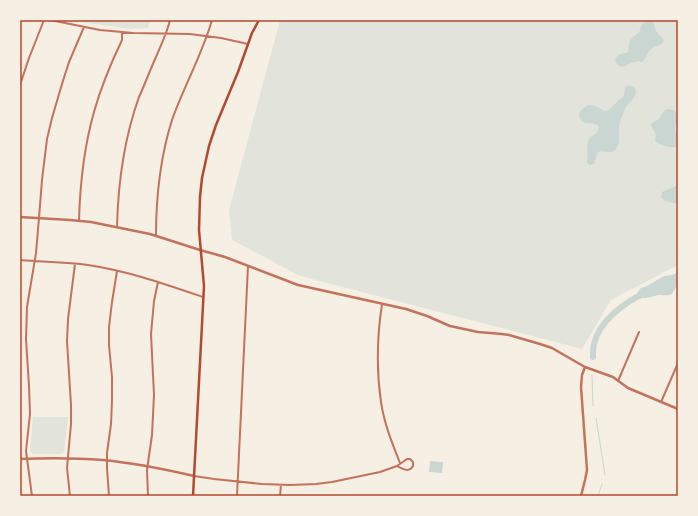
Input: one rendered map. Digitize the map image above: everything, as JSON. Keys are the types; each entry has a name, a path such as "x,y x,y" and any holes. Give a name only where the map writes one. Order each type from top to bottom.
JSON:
{"main road":[{"path":"193,496 204,280 200,250 199,215 202,178 205,160 216,125 259,20"}],"street":[{"path":"20,85 28,58 44,20"},
{"path":"50,20 84,27 122,32 190,34 228,39 248,44"},
{"path":"117,227 120,181 128,134 139,99 166,34 170,20"},
{"path":"156,236 157,195 165,145 179,100 197,61 212,20"},
{"path":"32,496 26,451 30,414 30,398 26,355 26,322 39,218 44,158 52,118 62,84 69,62 84,27"},
{"path":"79,221 82,176 88,134 102,86 122,40 122,32"},
{"path":"20,217 79,221 117,227 156,236 225,257 298,284 415,312 450,326 485,333 509,335 540,344 552,348 585,367 610,375 628,388 678,409"},
{"path":"20,260 75,264 117,271 158,282 203,298"},
{"path":"70,496 67,468 71,424 68,319 75,264"},
{"path":"237,496 248,266"},
{"path":"109,496 106,468 112,401 109,327 117,271"},
{"path":"148,496 146,478 154,416 151,345 152,317 158,282"},
{"path":"382,304 377,346 378,378 385,419 400,464"},
{"path":"618,381 639,332"},
{"path":"661,402 678,363"},
{"path":"581,496 587,470 581,387 582,375 585,367"},
{"path":"20,459 68,458 107,461 147,466 194,476 237,482 281,485 332,482 380,472 396,466 407,459 412,460 413,466 411,469 407,470 396,466"},
{"path":"280,496 281,485"}],"shaded area":[{"path":"67,20 150,20 148,28 130,29"},
{"path":"280,20 678,20 678,265 611,300 582,349 300,276 232,240 229,210"},
{"path":"648,20 654,23 656,30 664,40 663,42 651,49 642,62 633,62 622,67 620,66 615,61 616,58 623,53 627,53 629,42 640,31 642,24"},
{"path":"628,85 635,88 636,94 626,107 621,118 619,125 618,147 612,152 598,152 594,164 589,165 587,162 588,142 597,133 599,127 595,124 581,121 579,114 588,105 593,105 604,111 609,110 624,96 625,87"},
{"path":"667,109 674,110 678,113 675,131 678,135 678,147 666,146 655,141 656,134 651,124 659,119"},
{"path":"678,185 678,204 665,201 661,197 662,192"},
{"path":"677,273 678,287 676,287 672,294 646,298 637,295 641,288 664,276"},
{"path":"33,417 68,417 64,452 62,454 33,454 30,451"},
{"path":"430,461 443,462 442,473 429,472"}],"waterway":[{"path":"593,357 597,336 607,320 621,307 645,293"},
{"path":"592,375 593,406"},
{"path":"596,418 605,475"},
{"path":"598,496 602,484"}]}
